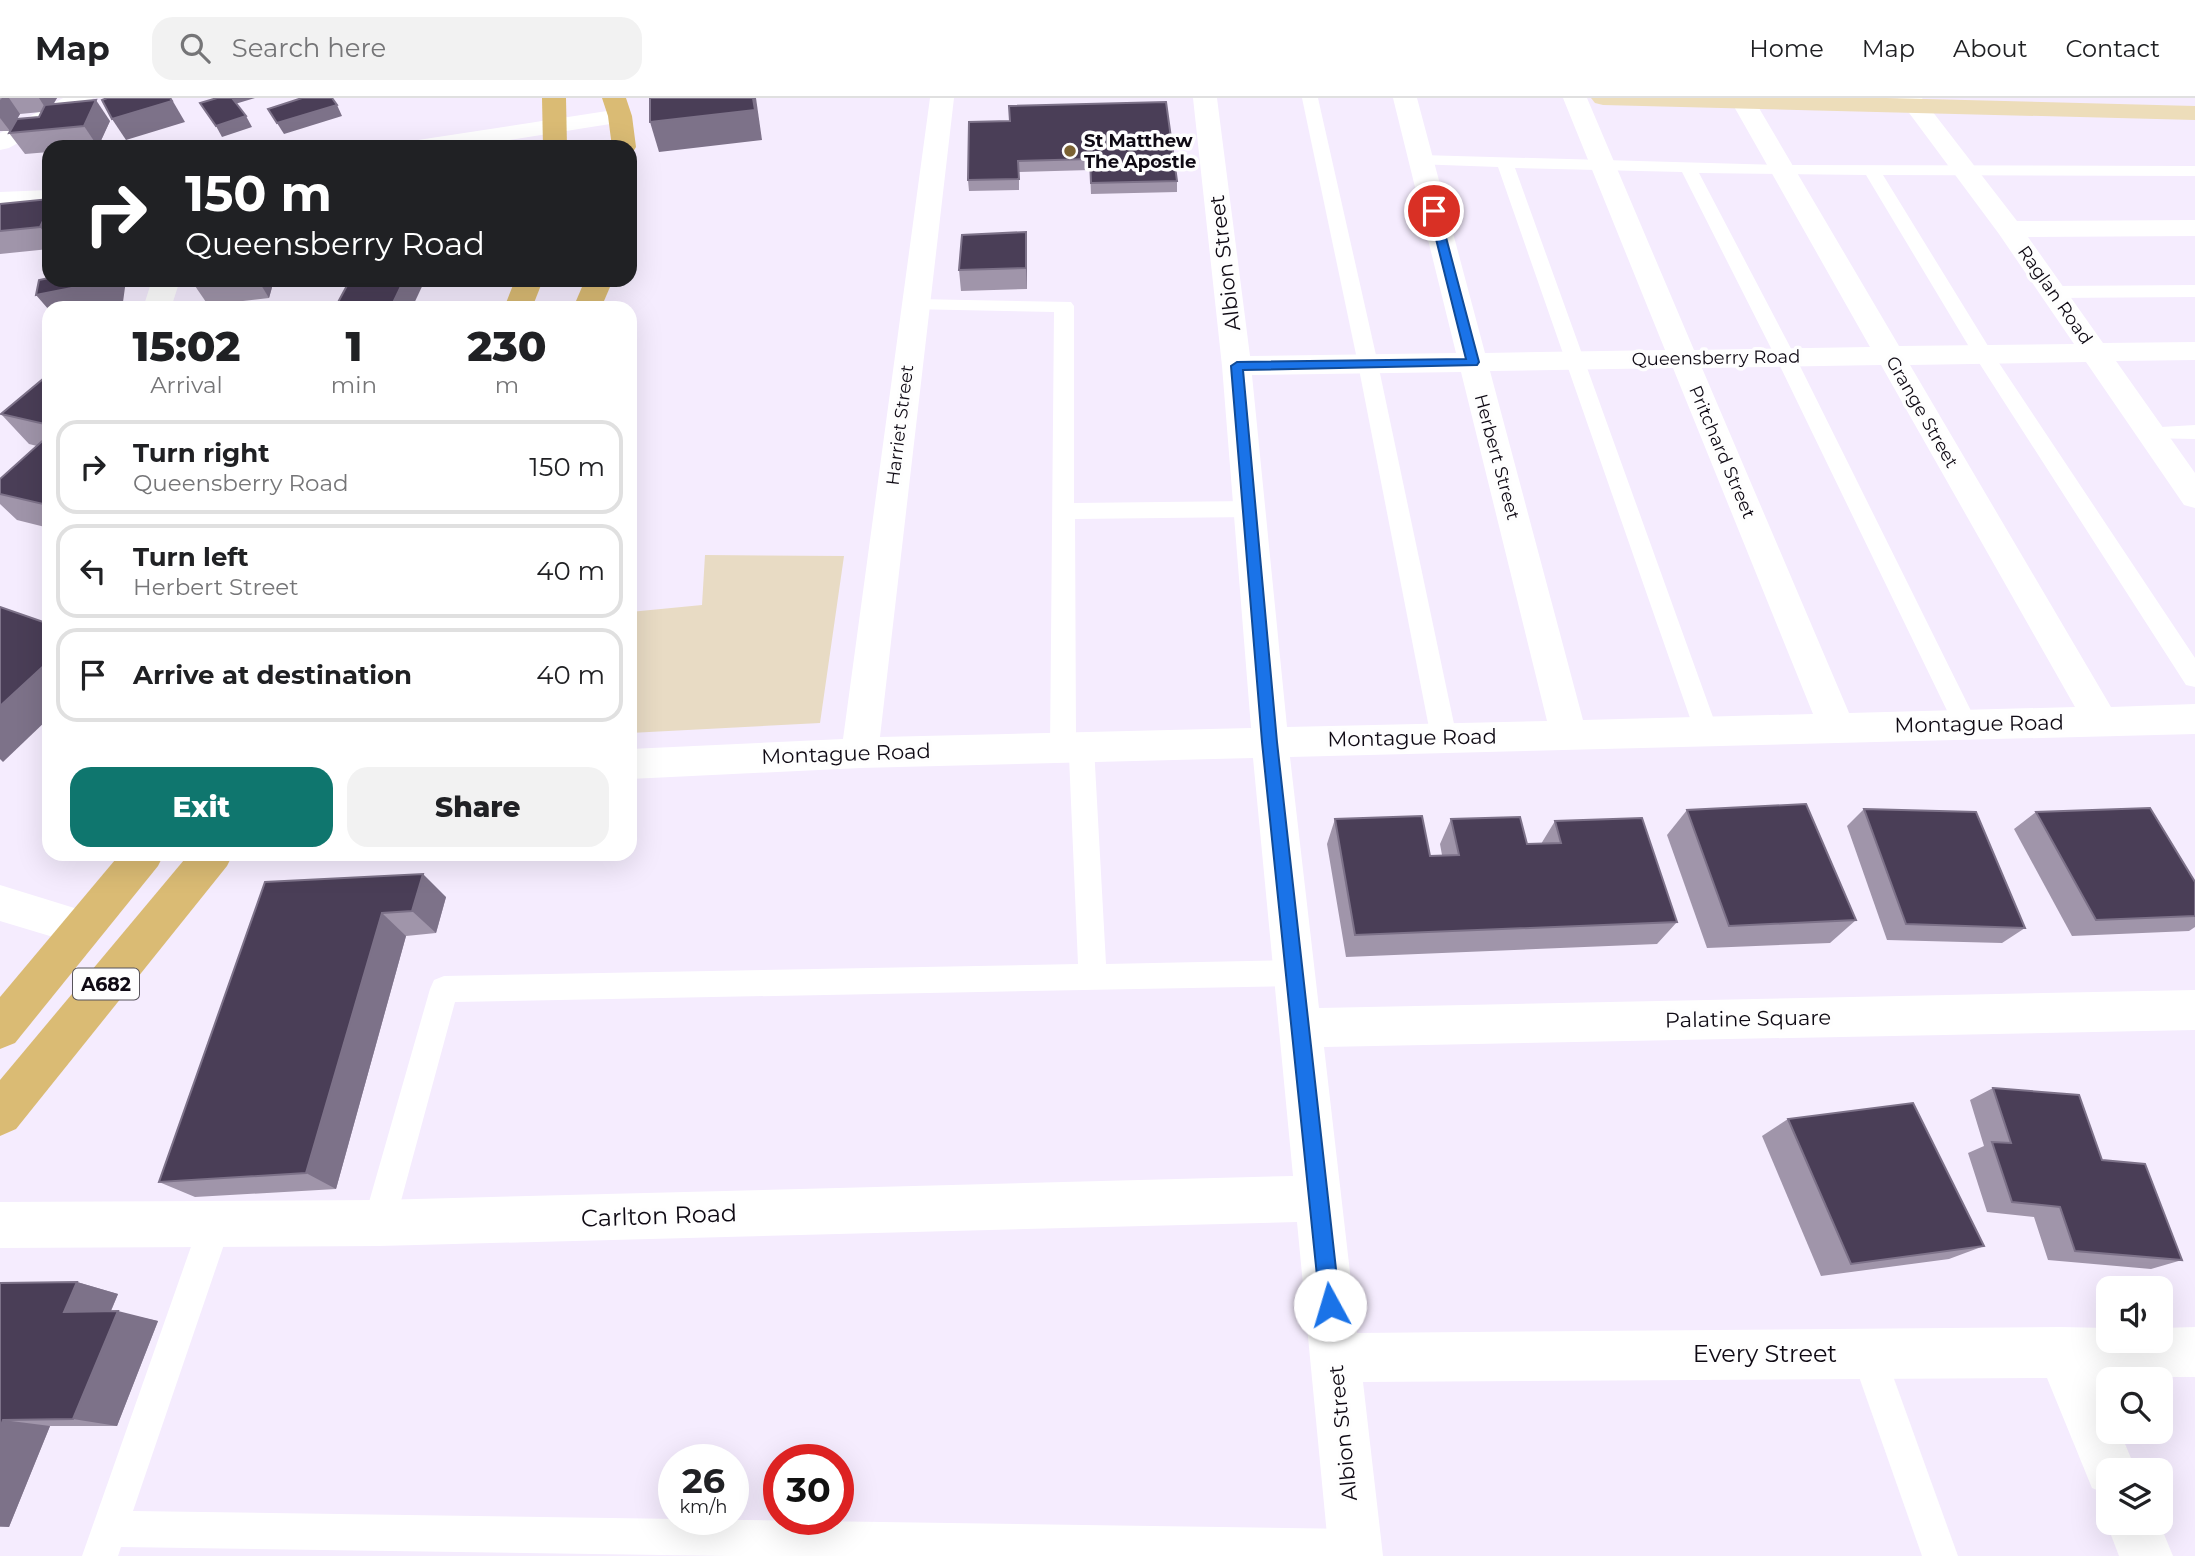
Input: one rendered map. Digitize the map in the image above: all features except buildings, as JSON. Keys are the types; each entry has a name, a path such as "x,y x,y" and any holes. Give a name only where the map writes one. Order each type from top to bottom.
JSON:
{"main road":[{"path":"554,98 555,136"},
{"path":"1603,98 1744,103 1914,103 2195,113"},
{"path":"617,107 623,140"},
{"name":"A682","path":"0,1029 139,861"},
{"name":"A682","path":"0,1114 207,861"}],"street":[{"path":"0,143 81,98"},
{"name":"Harriet Street","path":"860,753 942,98"},
{"name":"Albion Street","path":"1205,98 1237,366 1270,742 1355,1551"},
{"name":"Herbert Street","path":"1405,98 1569,734"},
{"name":"Pritchard Street","path":"1575,98 1836,727"},
{"name":"Grange Street","path":"1744,103 2101,721"},
{"name":"Raglan Road","path":"1914,103 2008,229 2195,496"},
{"path":"505,140 555,136 617,107"},
{"path":"0,200 42,198"},
{"path":"2008,229 2195,228"},
{"name":"Queensberry Road","path":"1237,366 2195,351"},
{"name":"Montague Road","path":"637,764 860,753 2195,719"},
{"path":"0,903 83,928"},
{"name":"Palatine Square","path":"1301,1028 2195,1010"},
{"name":"Carlton Road","path":"0,1225 379,1223 1319,1198"},
{"path":"2062,1352 2105,1458"},
{"name":"Every Street","path":"1335,1358 2195,1352"},
{"path":"2137,1535 2146,1556"}],"lane":[{"path":"1310,98 1368,364 1444,738"},
{"path":"1421,160 1782,170 2195,171"},
{"path":"1505,163 1577,360 1706,731"},
{"path":"1688,168 1786,358 1966,724"},
{"path":"1872,171 1984,355 2195,678"},
{"path":"2053,292 2195,291"},
{"path":"915,305 1064,306 1064,511 1072,747 1093,976"},
{"path":"2151,433 2195,432"},
{"path":"1064,511 1250,509"},
{"path":"379,1223 444,989 1295,973"},
{"path":"215,1224 105,1542 1355,1551"},
{"path":"1868,1353 1940,1556"}],"shaded area":[{"path":"705,555 844,556 820,723 637,733 637,611 702,605"}],"place":[{"name":"St Matthew The Apostle","path":"1070,151"}],"route":[{"path":"1330,1305 1270,742 1237,366 1473,362 1434,211"}]}
